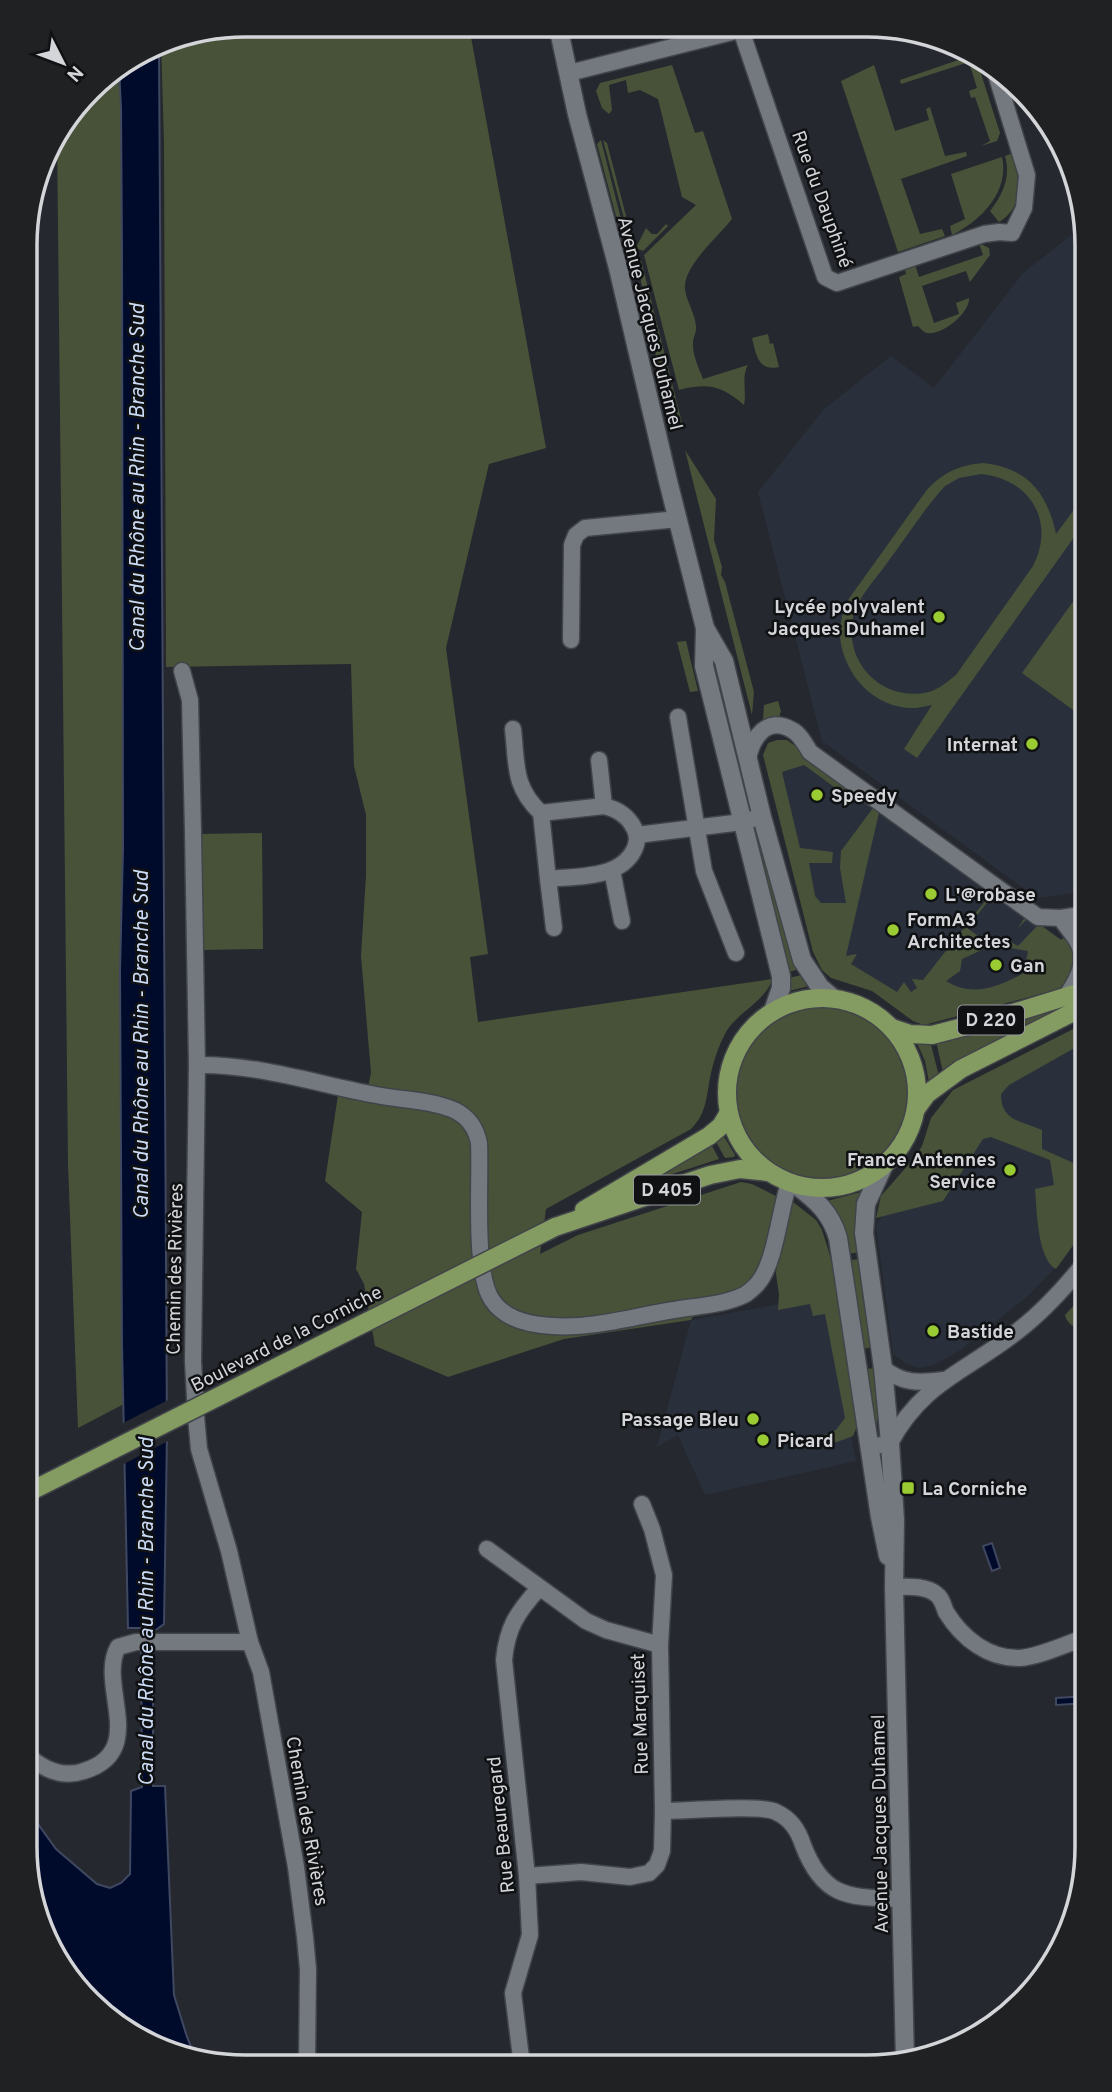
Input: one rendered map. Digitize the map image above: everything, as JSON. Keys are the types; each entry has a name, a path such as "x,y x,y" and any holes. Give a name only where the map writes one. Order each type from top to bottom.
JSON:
{"main road":[{"name":"Avenue Jacques Duhamel","path":"561,37 705,628 704,666 781,976 781,988 773,1011"},
{"name":"Avenue Jacques Duhamel","path":"705,628 724,661 762,817 802,960 820,987 833,998"},
{"name":"D 220","path":"892,1028 909,1034 932,1035 1075,994"},
{"path":"833,998 862,1006 892,1028 906,1047 912,1062 917,1085 916,1109 907,1136 884,1165 867,1177 847,1185 816,1188 792,1184 768,1172 750,1156 740,1143 729,1114 727,1078 734,1055 754,1026 773,1011 802,1000 833,998"},
{"name":"D 220","path":"916,1109 928,1094 961,1069 1075,1011"},
{"name":"Boulevard de la Corniche","path":"37,1488 561,1224 709,1136 721,1126 729,1114"},
{"name":"Avenue Jacques Duhamel","path":"884,1165 864,1212 867,1255 883,1368 895,1520 894,1587 905,2051"},
{"name":"Boulevard de la Corniche","path":"561,1224 710,1175 740,1169 768,1172"},
{"name":"Avenue Jacques Duhamel","path":"792,1184 828,1213 838,1238 880,1517 894,1587"}],"street":[{"path":"569,73 712,37"},
{"name":"Rue du Dauphiné","path":"747,37 821,264 829,281 837,284 984,234 1012,233 1024,208 1028,187 1006,90"},
{"path":"571,640 572,545 576,535 585,528 678,519"},
{"name":"Chemin des Rivières","path":"182,671 190,700 197,1065 195,1416 199,1449 229,1551 250,1642 261,1672 296,1867 308,1969 307,2055"},
{"path":"678,717 704,871 736,953"},
{"path":"748,759 751,743 764,730 776,726 793,730 810,751 1038,917 1075,916"},
{"path":"513,729 519,785 529,802 541,813 554,928"},
{"path":"598,760 604,806"},
{"path":"541,813 604,806 626,817 637,835 637,843 630,857 612,870 548,879"},
{"path":"637,835 762,817"},
{"path":"612,870 622,921"},
{"path":"1061,918 1075,938"},
{"path":"1065,998 1075,984"},
{"path":"197,1065 237,1067 367,1094 439,1105 464,1116 477,1132 479,1143 478,1221 485,1287 491,1300 501,1310 527,1323 580,1326 720,1302 745,1294 764,1276 792,1184"},
{"path":"871,1447 890,1443 912,1409 943,1380 998,1347 1021,1329 1075,1273"},
{"path":"883,1368 908,1382 943,1380"},
{"path":"642,1504 664,1575 660,1645"},
{"name":"Rue Marquiset","path":"487,1549 586,1621 606,1630 660,1645 663,1811 662,1851 657,1865 640,1877 581,1871 527,1876"},
{"path":"894,1587 911,1587 933,1592 941,1599 944,1609 966,1637 988,1652 1022,1658 1075,1641"},
{"name":"Rue Beauregard","path":"521,2055 513,1993 530,1935 527,1876 504,1660 510,1626 539,1588"},
{"path":"37,1763 62,1774 78,1773 103,1762 110,1754 118,1730 119,1714 112,1658 118,1647 136,1642 250,1642"},
{"path":"663,1811 773,1810 791,1822 813,1867 833,1888 857,1898 902,1899"}],"shaded area":[{"name":"Lycée polyvalent Jacques Duhamel","path":"1074,233 1075,893 1037,898 822,741 758,492 824,409 891,356 934,388 1023,273"},
{"path":"785,741 1064,941 1067,974 918,1005 823,951 773,743"},
{"path":"1075,1031 1075,1243 1062,1261 1029,1295 959,1351 934,1365 919,1368 907,1364 893,1354 876,1225 951,1111"},
{"path":"825,1296 856,1461 705,1495 678,1435 657,1447 691,1320"}],"green space":[{"path":"244,37 471,37 546,448 489,464 446,648 488,954 470,957 478,1022 772,979 759,1000 726,1032 714,1063 706,1103 697,1123 691,1129 546,1209 540,1254 578,1235 741,1182 752,1184 776,1196 765,1253 752,1278 728,1294 701,1300 691,1320 564,1339 448,1377 375,1346 364,1284 356,1269 362,1212 325,1181 338,1095 365,1101 371,1073 361,956 366,875 366,815 354,766 351,664 166,667 161,55 178,48 217,39"},
{"path":"961,59 967,63 901,84 900,80"},
{"path":"970,64 980,70 1000,133 997,141 981,146 990,141 975,97 971,98 969,91 977,88"},
{"path":"672,65 695,133 703,131 732,219 695,262 686,281 685,290 696,326 694,352 703,379 748,365 744,405 728,393 713,387 679,390 644,255 696,205 682,197 658,99 640,90 628,93 626,80 609,85 612,110 609,114 602,108 596,91 600,83"},
{"path":"874,65 895,131 929,120 926,109 930,107 945,156 966,152 967,156 901,179 920,234 942,229 945,236 898,252 841,81"},
{"path":"120,79 123,848 120,970 124,1404 78,1428 68,1164 57,157 72,129 88,108"},
{"path":"601,140 621,219 616,216 597,144"},
{"path":"603,140 607,143 626,216 624,218"},
{"path":"1013,153 1019,182 1017,200 999,222 990,211 1005,185 1005,156"},
{"path":"1002,157 1002,182 991,204 973,222 952,235 950,226 965,219 951,174"},
{"path":"666,224 668,226 643,251 636,248 646,228 652,234 657,234"},
{"path":"979,243 989,248 990,255 970,282 966,271 922,286 934,323 959,314 956,303 969,298 965,310 954,322 940,331 926,333 918,326 913,327 899,277 915,265 919,277 983,255"},
{"path":"636,256 641,260 683,427 663,391"},
{"path":"768,334 779,367 766,367 757,356 752,338"},
{"path":"685,450 716,499 714,540 722,567 721,575 754,692 752,715"},
{"path":"983,463 1012,470 1041,494 1056,534 1075,508 1075,536 917,758 904,749 932,705 901,707 875,697 864,688 848,665 843,651 841,623 848,600 926,491 938,479 959,468","holes":["981,474 1013,484 1025,493 1040,518 1039,549 1033,566 956,675 929,692 912,694 882,685 870,676 854,650 853,617 867,589 945,486 959,478"]},
{"path":"1075,599 1075,711 1022,673"},
{"path":"686,641 698,691 690,692 677,642"},
{"path":"778,701 781,711 779,717 763,720 764,705"},
{"path":"787,740 853,788 853,793 848,797 804,765 782,772 800,848 833,852 832,863 809,863 815,896 821,903 846,903 840,868 841,851 876,804 880,808 846,956 857,954 851,964 897,992 904,982 911,992 917,988 912,979 923,980 993,891 1028,918 1018,928 1025,917 993,895 967,928 985,941 981,946 984,949 962,959 960,971 946,981 966,989 986,988 1024,973 1028,951 999,946 1004,938 1018,946 1039,924 1061,940 1063,938 1073,950 1072,970 1059,989 924,1025 913,1021 872,991 831,978 822,970 813,952 763,755 768,743"},
{"path":"755,830 799,969 786,973 752,831"},
{"path":"262,833 263,949 203,950 201,834"},
{"path":"802,975 809,986 789,991 788,978"},
{"path":"1063,1004 1064,1007 968,1056 943,1072 936,1041"},
{"path":"822,1007 855,1013 883,1032 902,1060 908,1093 902,1126 883,1154 855,1173 822,1179 789,1173 761,1154 742,1126 736,1093 742,1060 761,1032 789,1013"},
{"path":"1075,1028 1075,1048 1009,1085 1001,1094 1004,1110 1008,1115 1042,1130 1042,1149 1075,1164 1075,1243 1056,1269 1050,1264 1042,1245 1035,1189 1054,1185 1050,1160 991,1137 983,1139 943,1201 876,1218 881,1196 916,1156 931,1118 953,1090"},
{"path":"930,1041 939,1076 929,1082 925,1061 917,1043"},
{"path":"723,1135 734,1157 725,1158 715,1140"},
{"path":"711,1144 719,1159 654,1180 652,1178"},
{"path":"863,1192 862,1252 846,1254 827,1201"},
{"path":"793,1202 816,1220 822,1230 836,1278 858,1424 853,1436 837,1442 805,1443 836,1430 845,1418 825,1314 813,1316 810,1304 778,1310 778,1248 790,1203"},
{"path":"863,1258 876,1347 860,1349 847,1261"},
{"path":"1075,1304 1075,1326 1070,1323 1065,1315"},
{"path":"878,1368 880,1389 876,1433 864,1369"}],"water":[{"name":"Canal du Rhône au Rhin - Branche Sud","path":"159,56 167,1434 164,1624 153,1632 153,1786 165,1786 174,1995 192,2048 141,2027 108,2004 88,1984 58,1939 48,1914 39,1875 37,1848 37,1821 56,1849 97,1884 110,1888 121,1883 130,1874 131,1791 142,1787 141,1628 128,1628 122,1344 120,79"},
{"path":"992,1543 1000,1568 992,1571 983,1546"},
{"path":"1075,1697 1075,1704 1056,1705 1056,1698"}],"pier":[{"path":"170,1399 170,1440 122,1465 121,1424"}],"place":[{"name":"Lycée polyvalent Jacques Duhamel","path":"939,617"},
{"name":"Internat","path":"1032,744"},
{"name":"Speedy","path":"817,795"},
{"name":"L'@robase","path":"931,894"},
{"name":"FormA3 Architectes","path":"893,930"},
{"name":"Gan","path":"996,965"},
{"name":"France Antennes Service","path":"1010,1170"},
{"name":"Bastide","path":"933,1331"},
{"name":"Passage Bleu","path":"753,1419"},
{"name":"Picard","path":"763,1440"},
{"name":"La Corniche","path":"908,1488"}]}
